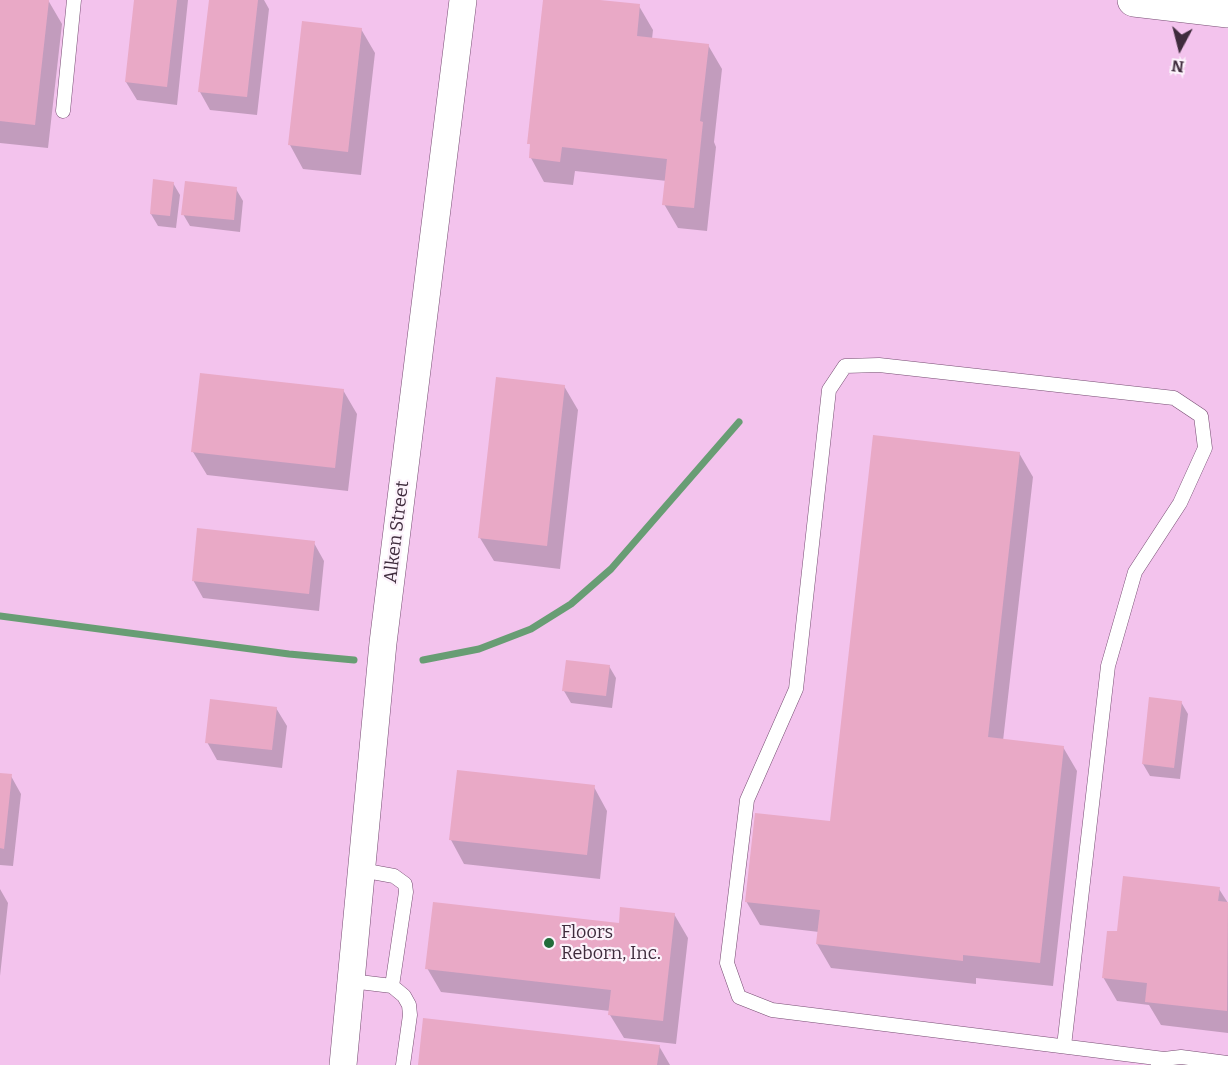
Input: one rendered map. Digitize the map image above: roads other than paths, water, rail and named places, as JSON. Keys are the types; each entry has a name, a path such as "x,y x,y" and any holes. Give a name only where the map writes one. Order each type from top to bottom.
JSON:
{"street":[{"name":"Alken Street","path":"344,1065 383,643 463,0"},
{"path":"1134,0 1228,11"}],"lane":[{"path":"63,111 75,0"},
{"path":"1064,1046 1108,666 1135,572 1180,503 1204,448 1201,416 1174,398 879,365 845,366 829,390 796,689 747,800 727,963 739,997 772,1010 1064,1046 1161,1062 1181,1057 1228,1062"},
{"path":"362,870 394,876 405,884 406,892 392,986"},
{"path":"351,981 392,986 404,996 410,1015 403,1065"}],"waterway":[{"path":"423,660 479,649 531,629 571,604 611,569 739,422"},
{"path":"0,616 289,654 354,660"}],"place":[{"name":"Floors Reborn, Inc.","path":"549,943"}]}
